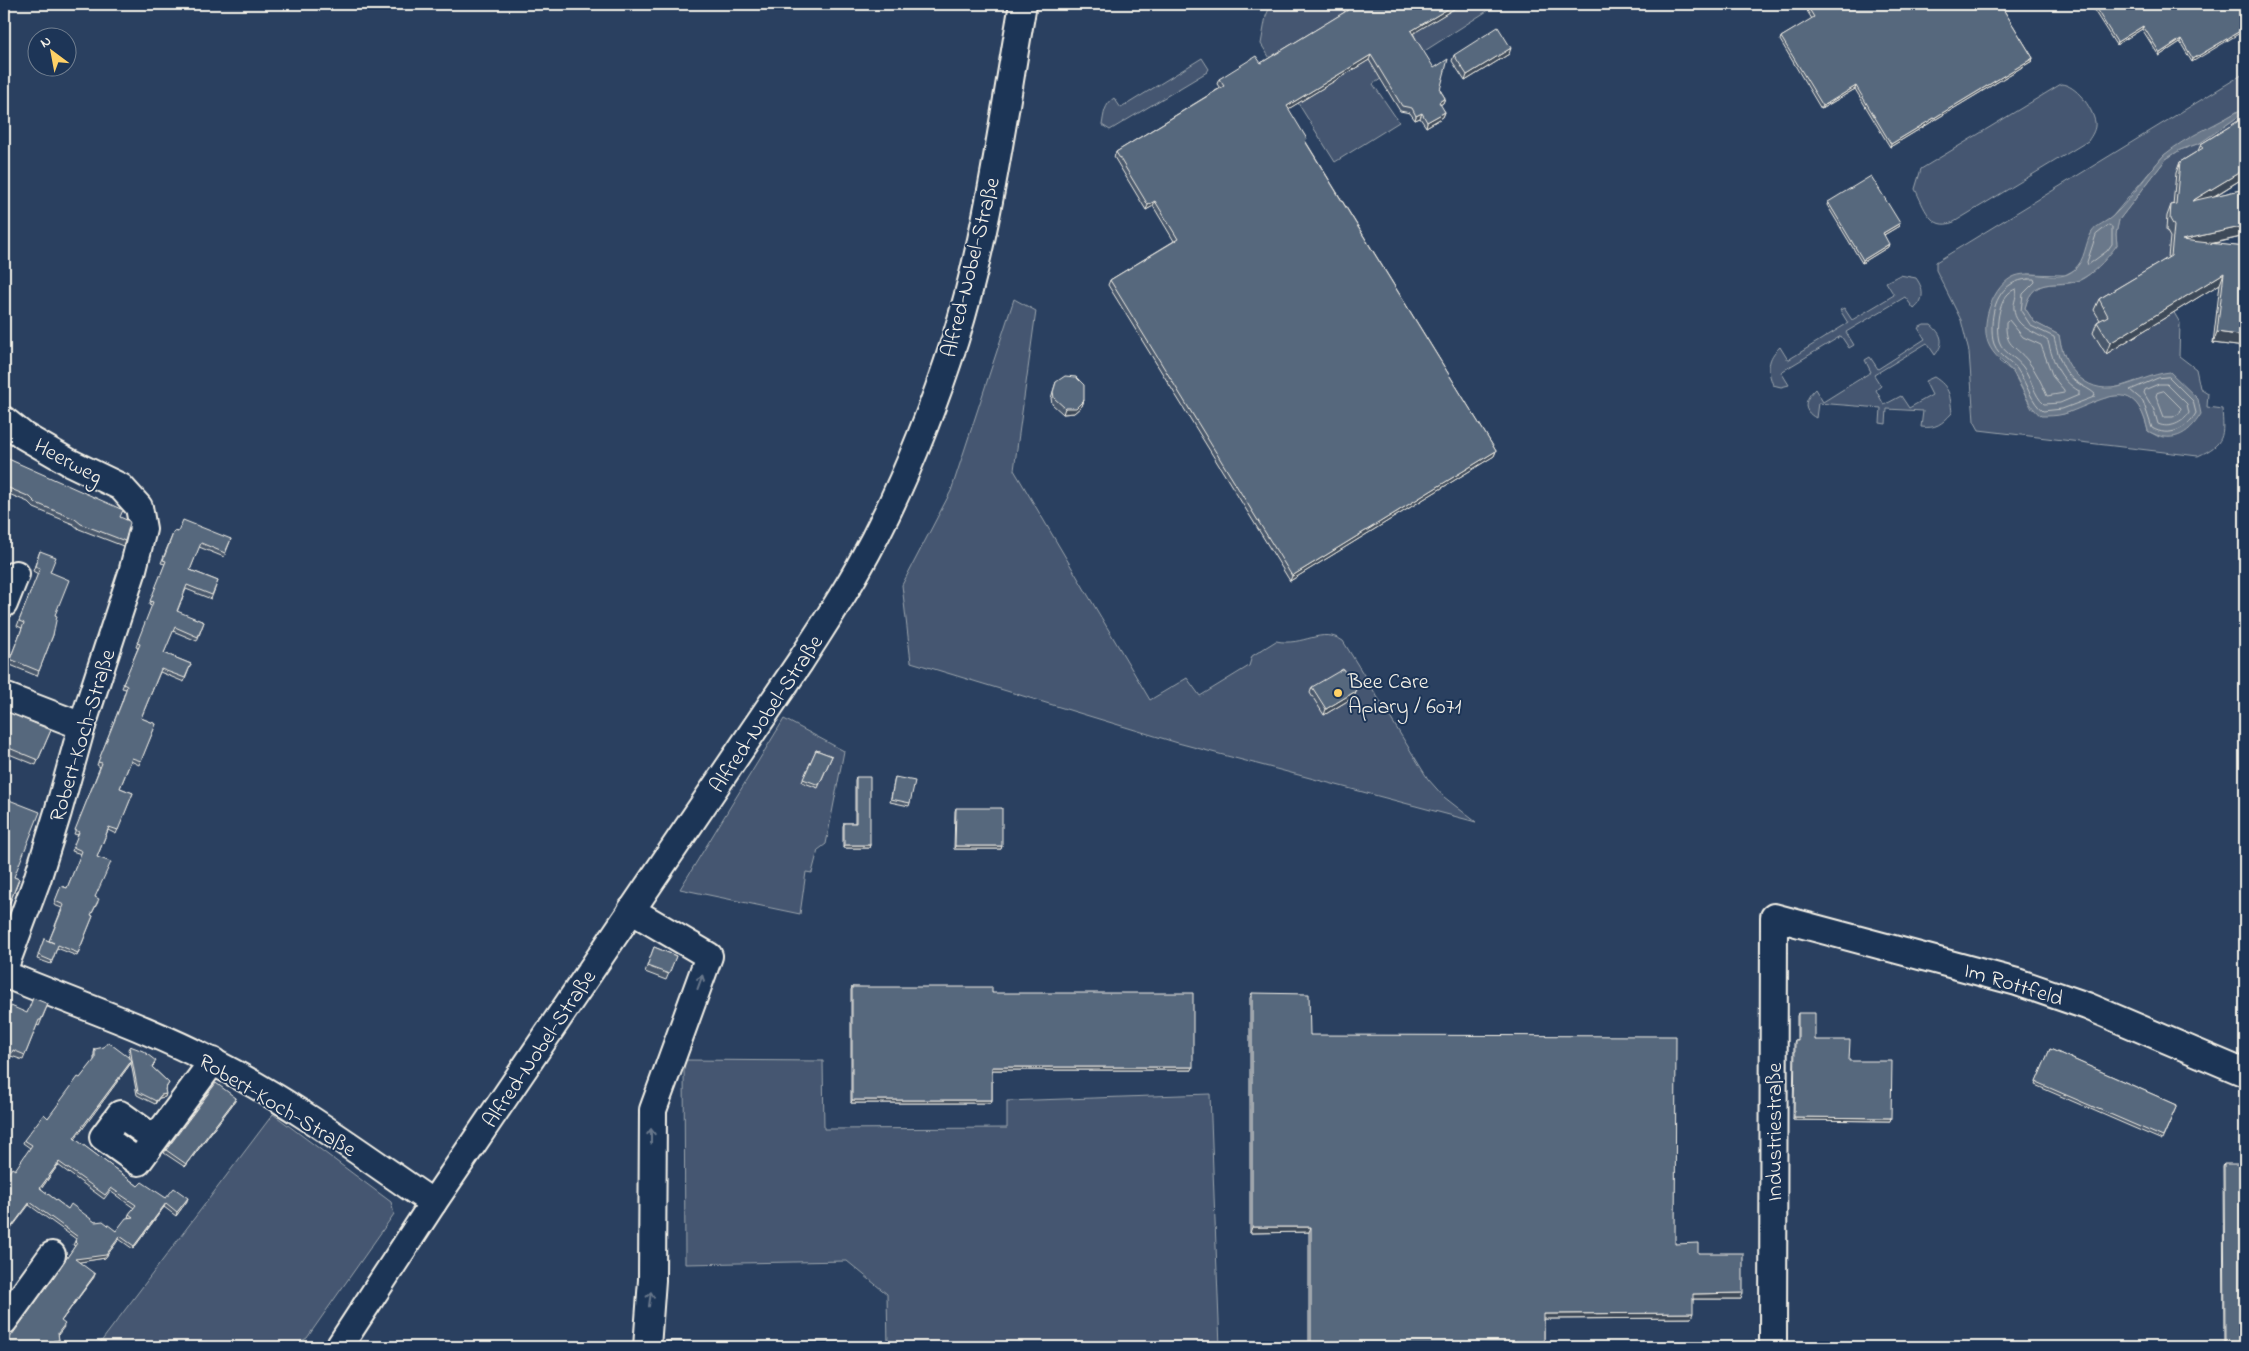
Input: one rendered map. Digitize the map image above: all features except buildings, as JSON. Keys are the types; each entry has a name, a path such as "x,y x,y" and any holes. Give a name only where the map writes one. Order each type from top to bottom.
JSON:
{"street":[{"name":"Alfred-Nobel-Straße","path":"339,1347 433,1203 800,662 858,570 885,517 911,458 955,340 970,285 1023,4"},
{"name":"Heerweg","path":"4,420 24,436 69,462 121,487 134,500"},
{"name":"Robert-Koch-Straße","path":"4,969 37,880 82,726 132,573 143,529 139,507 134,500"},
{"path":"4,604 16,574"},
{"path":"4,696 82,726"},
{"path":"632,910 710,956 653,1110 652,1280 646,1347"},
{"name":"Im Rottfeld","path":"1774,917 2017,982 2087,1006 2245,1073"},
{"name":"Industriestraße","path":"1773,1347 1774,917"},
{"name":"Robert-Koch-Straße","path":"4,974 147,1031 213,1062 263,1090 433,1203"},
{"path":"155,1140 213,1062"},
{"path":"4,1321 52,1255"}],"shaded area":[{"path":"1271,4 1498,4 1373,84 1399,122 1335,162 1261,44 1266,16"},
{"path":"1202,58 1209,69 1207,72 1110,130 1102,125 1106,107 1114,98 1121,108"},
{"path":"2245,73 2245,107 2164,155 2112,217 2092,232 2082,261 2074,270 2065,275 2028,274 1999,361 2013,372 2032,409 2052,414 2063,414 2109,397 2127,397 2133,400 2139,407 2148,431 2159,437 2136,381 2103,389 2082,381 2075,375 2066,360 2059,335 2034,322 2025,308 2029,297 2042,286 2076,282 2093,271 2117,245 2116,234 2119,220 2166,159 2180,150 2200,143 2245,112 2245,154 2201,194 2169,304 2180,323 2179,356 2196,369 2200,388 2208,393 2207,407 2222,409 2223,426 2218,443 2207,452 2198,456 1979,430 1974,421 1969,352 1961,320 1936,270 1936,262"},
{"path":"2061,84 2067,85 2078,93 2091,110 2095,125 2088,141 1954,222 1946,224 1933,220 1925,210 1915,189 1921,169"},
{"path":"1900,275 1916,278 1921,286 1922,298 1918,306 1914,309 1905,297 1846,332 1854,345 1849,348 1841,336 1781,372 1789,385 1781,387 1773,385 1769,364 1773,355 1780,347 1788,360 1848,323 1840,310 1844,308 1852,320 1894,295 1886,282"},
{"path":"1014,299 1036,311 1014,470 1150,700 1187,678 1200,696 1249,666 1252,656 1276,641 1295,641 1320,636 1335,637 1343,641 1428,779 1444,797 1476,822 1178,743 911,662 902,585 951,491"},
{"path":"1924,325 1931,325 1940,335 1941,343 1938,351 1935,355 1927,343 1874,375 1881,386 1876,390 1884,405 1901,396 1909,408 1932,395 1925,381 1934,377 1946,388 1951,401 1952,413 1942,423 1931,427 1921,427 1923,411 1887,409 1886,424 1880,423 1881,408 1818,403 1816,418 1808,412 1806,408 1807,400 1815,389 1823,402 1871,372 1865,360 1870,357 1878,369 1925,339 1918,328"},
{"path":"784,719 844,751 826,844 818,850 812,873 806,872 800,914 680,889"},
{"path":"684,1060 823,1061 824,1129 1007,1128 1007,1101 1210,1094 1220,1347 888,1347 887,1294 847,1261 685,1264"},
{"path":"273,1114 391,1202 394,1214 307,1338 291,1347 97,1347"}],"water":[{"path":"2245,107 2245,112 2200,143 2180,150 2166,159 2119,220 2116,234 2117,245 2098,267 2076,281 2042,286 2029,297 2025,308 2034,322 2059,335 2065,357 2077,375 2085,382 2106,388 2118,387 2170,372 2198,399 2201,414 2196,422 2178,436 2164,437 2156,435 2148,431 2142,413 2135,402 2126,397 2116,396 2104,398 2061,415 2041,416 2029,403 2012,371 1990,347 1986,328 1987,317 1994,296 2007,280 2015,276 2030,274 2061,276 2074,270 2083,257 2089,237 2094,230 2120,209 2164,155 2183,141"}],"place":[{"name":"Bee Care Apiary / 6071","path":"1338,693"}]}
